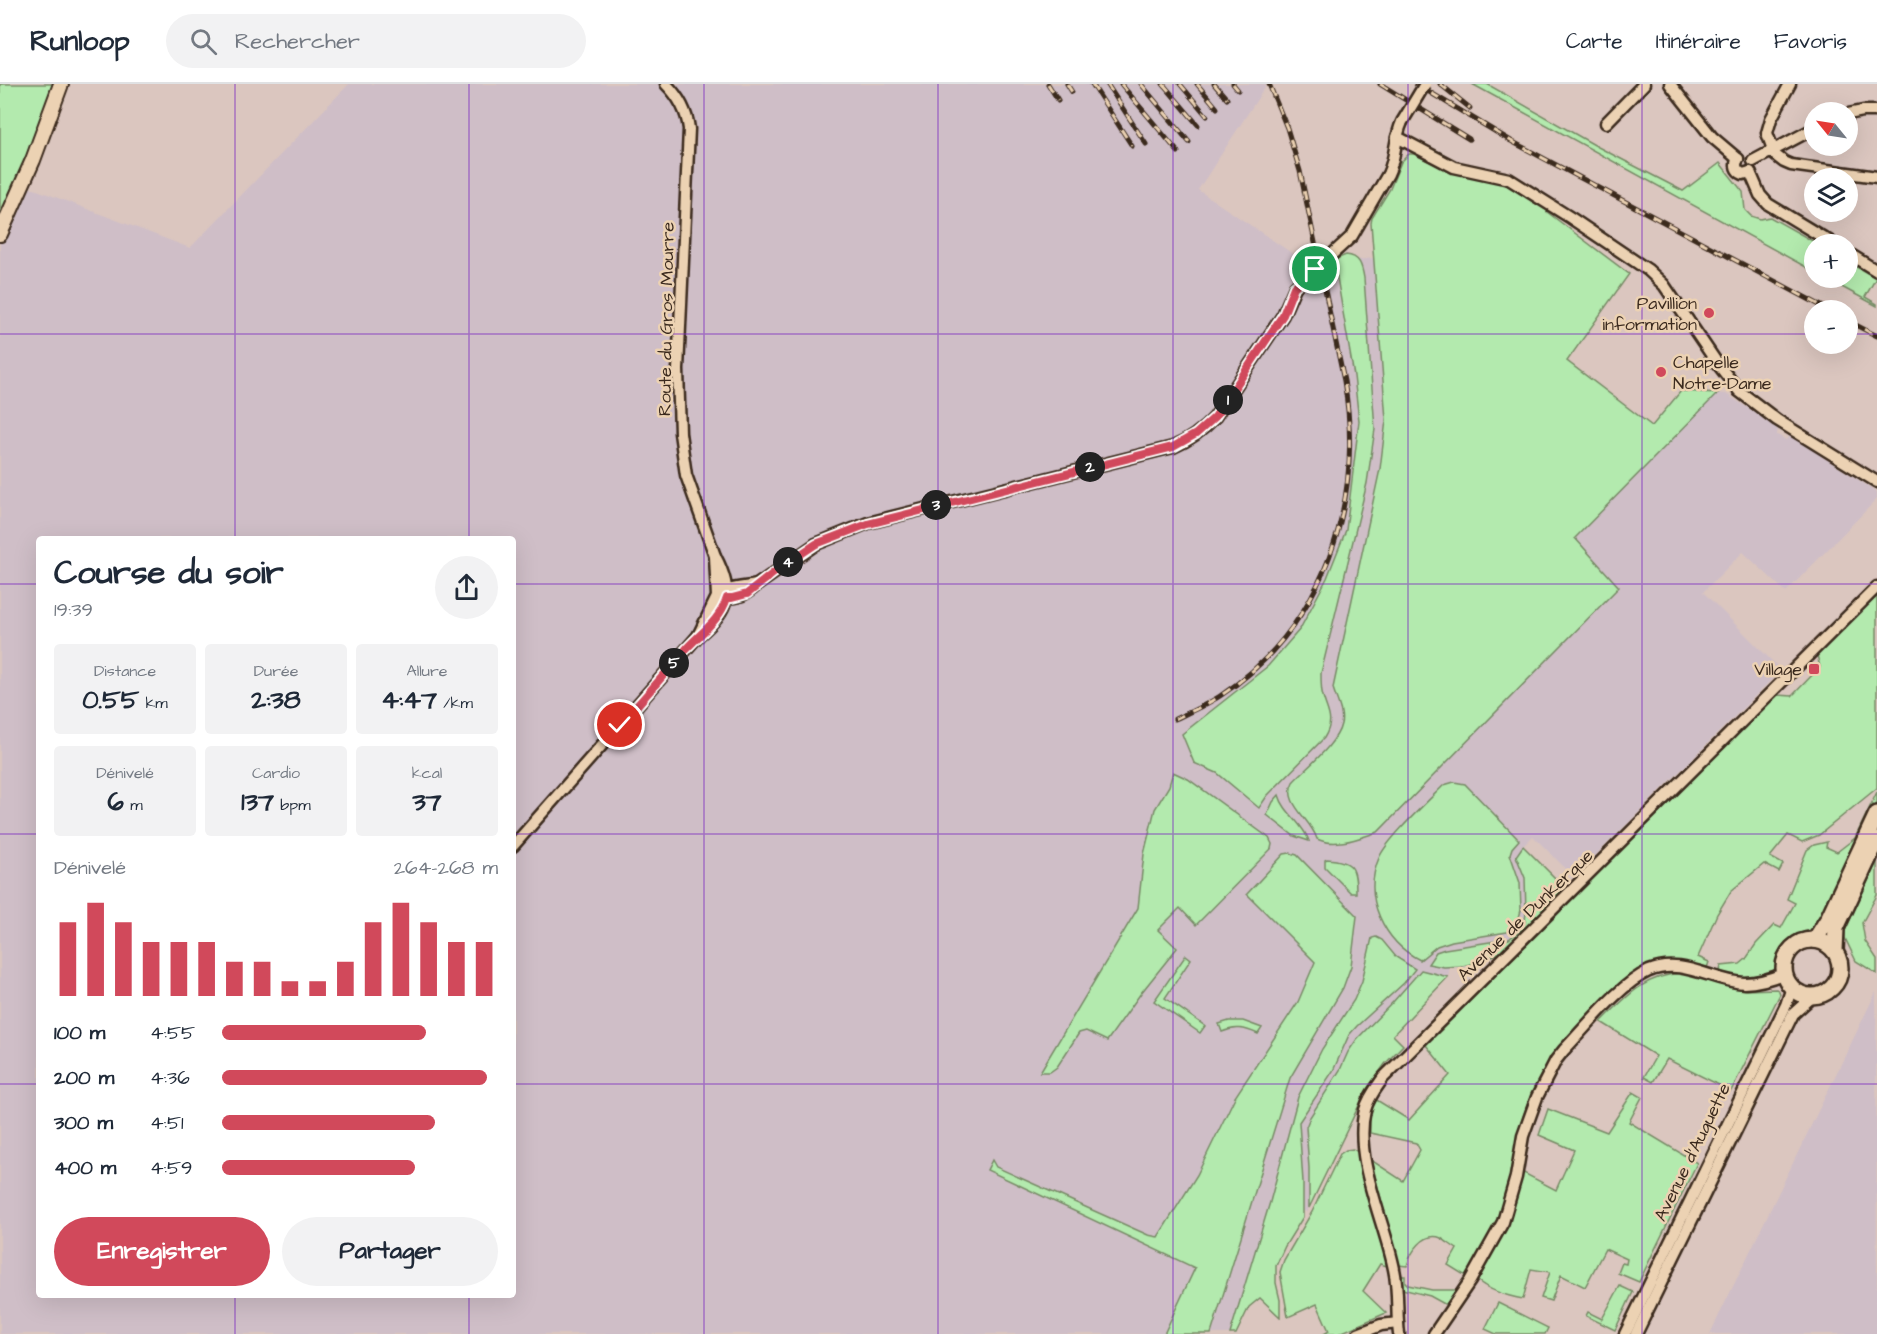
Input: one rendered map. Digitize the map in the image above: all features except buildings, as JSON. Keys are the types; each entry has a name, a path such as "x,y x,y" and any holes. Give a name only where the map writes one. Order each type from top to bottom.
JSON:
{"main road":[{"path":"1815,940 1828,919 1877,814"},
{"path":"1835,951 1815,940 1799,943 1793,948 1785,963 1788,980 1797,992 1812,997 1823,994 1834,986 1840,973 1839,960 1835,951 1836,928 1877,840"}],"street":[{"path":"0,234 33,160 62,84"},
{"name":"Route du Gros Mourre","path":"666,84 684,108 689,129 678,370 681,448 686,475 715,556 725,574 724,595"},
{"path":"516,843 698,636 724,595 732,598 747,594 816,544 868,524 1173,447 1207,426 1283,315 1294,287 1352,236 1388,174 1393,163 1402,122 1425,84"},
{"path":"1606,123 1644,84"},
{"path":"1670,84 1712,137 1738,159"},
{"path":"1790,84 1768,128 1767,138 1779,159 1791,165 1877,177"},
{"path":"1858,112 1877,111"},
{"path":"1753,161 1804,133"},
{"path":"1397,137 1454,167 1509,179 1648,270 1664,285 1739,392 1809,441 1877,482"},
{"path":"1746,156 1753,161 1754,166 1750,172 1743,174 1738,170 1736,165 1738,159 1746,156"},
{"path":"1750,172 1760,195 1768,204 1818,234"},
{"path":"1858,259 1877,270"},
{"name":"Avenue de Dunkerque","path":"1398,1329 1394,1268 1368,1176 1364,1149 1365,1112 1383,1078 1877,587"},
{"path":"1434,1334 1470,1281 1503,1222 1516,1177 1523,1136 1537,1097 1556,1060 1630,983 1652,970 1663,967 1687,967 1743,983 1788,980"},
{"name":"Avenue d'Auguette","path":"1624,1334 1786,1005 1788,980"},
{"name":"Avenue d'Auguette","path":"1636,1334 1789,1023 1797,1009 1812,997"},
{"path":"1358,1334 1382,1325 1398,1329"}],"shaded area":[{"path":"349,84 1267,84 1198,190 1311,266 1373,258 1372,218 1390,189 1401,162 1409,154 1414,154 1460,174 1500,181 1547,207 1547,212 1629,274 1567,361 1652,426 1681,391 1726,394 1778,427 1777,435 1786,440 1791,436 1877,492 1877,499 1786,592 1743,552 1703,592 1778,667 1779,672 1574,877 1533,836 1523,846 1562,885 1562,892 1499,953 1476,963 1450,966 1448,977 1393,1035 1403,1045 1385,1064 1367,1089 1307,1212 1270,1202 1230,1334 0,1334 0,176 190,248"},
{"path":"1876,992 1877,1334 1710,1334"}],"green space":[{"path":"0,84 54,84 0,219"},
{"path":"1472,84 1487,84 1598,147 1683,191 1720,163 1743,192 1745,210 1751,216 1760,219 1770,217 1804,236 1804,266"},
{"path":"1409,154 1414,154 1449,171 1500,181 1547,207 1547,212 1629,274 1567,361 1652,426 1681,391 1718,393 1575,538 1619,587 1378,832 1332,843 1317,839 1294,804 1291,790 1293,782 1334,739 1342,720 1333,688 1380,469 1386,420 1371,223 1390,189 1401,162"},
{"path":"1346,255 1357,260 1364,278 1375,429 1367,483 1321,673 1322,692 1330,720 1324,738 1267,796 1259,808 1217,773 1194,763 1182,734 1268,666 1300,629 1327,578 1346,530 1359,421 1354,376 1334,260"},
{"path":"1858,268 1876,278 1865,297 1877,306 1844,288 1858,288"},
{"path":"1877,593 1877,788 1819,835 1802,842 1788,835 1770,857 1783,864 1779,872 1764,864 1731,891 1717,914 1698,957 1709,962 1707,968 1691,963 1668,961 1645,968 1617,988 1567,1040 1542,1074 1530,1097 1520,1127 1513,1170 1504,1203 1469,1278 1448,1265 1457,1249 1441,1238 1424,1240 1411,1255 1407,1266 1398,1265 1371,1160 1403,1181 1420,1150 1416,1143 1370,1133 1370,1116 1375,1099 1409,1120 1450,1075 1426,1045 1777,695 1792,696 1820,667 1817,655"},
{"path":"1173,772 1188,779 1269,838 1272,844 1271,849 1196,925 1180,908 1158,930 1177,948 1107,1041 1086,1031 1079,1033 1057,1067 1050,1072 1040,1072 1138,908 1144,854 1155,809 1169,786"},
{"path":"1454,782 1465,784 1519,840 1510,854 1520,883 1521,910 1513,929 1507,932 1452,941 1437,946 1420,960 1396,942 1380,917 1375,903 1374,873 1383,850 1399,831 1444,785"},
{"path":"1877,792 1877,803 1814,929 1797,935 1783,945 1777,956 1775,968 1770,974 1748,977 1720,971 1721,966 1740,964 1746,959 1756,944 1774,925 1781,928 1795,903 1787,899 1807,850 1814,845 1827,842 1826,847 1837,852 1855,838"},
{"path":"1279,795 1309,841 1294,836 1267,815"},
{"path":"1523,846 1562,885 1562,892 1499,953 1476,963 1462,966 1444,967 1428,964 1436,952 1509,939 1521,929 1525,922 1526,912 1525,878 1516,856"},
{"path":"1877,853 1877,895 1862,923 1865,941 1877,959 1877,974 1856,961 1845,938 1845,931 1875,865 1874,859"},
{"path":"1284,854 1297,855 1357,916 1351,966 1343,988 1290,1078 1211,1334 1164,1334 1195,1268 987,1170 992,1160 996,1167 1148,1235 1158,1237 1197,1175 1235,1097 1298,1002 1315,962 1247,894"},
{"path":"1327,859 1343,862 1352,867 1356,893 1351,893 1325,867"},
{"path":"1372,938 1382,940 1396,957 1415,969 1404,983 1349,1035 1333,1071 1299,1122 1303,1217 1276,1266 1280,1317 1260,1298 1249,1307 1236,1334 1230,1334 1270,1202 1298,1097 1322,1049 1354,1000 1362,981"},
{"path":"1186,955 1191,959 1165,998 1205,1026 1200,1033 1154,1001"},
{"path":"1421,970 1448,977 1393,1035 1403,1045 1385,1064 1367,1089 1309,1208 1306,1127 1310,1117 1357,1039"},
{"path":"1682,973 1746,990 1776,989 1779,991 1780,994 1731,1091 1667,1059 1653,1082 1644,1077 1656,1056 1601,1022 1628,996 1646,983 1657,978"},
{"path":"1243,1021 1262,1028 1258,1034 1240,1029 1222,1032 1219,1024"},
{"path":"1633,1092 1642,1097 1629,1122 1697,1163 1639,1282 1618,1273 1622,1263 1626,1264 1627,1259 1605,1249 1585,1287 1561,1275 1551,1301 1541,1298 1550,1272 1531,1269 1523,1299 1499,1293 1478,1281 1513,1208 1522,1172 1556,1190 1574,1150 1539,1135 1548,1109 1607,1132"},
{"path":"1353,1149 1359,1153 1390,1267 1380,1264 1363,1291 1386,1313 1338,1334 1324,1334 1329,1331 1317,1304 1288,1317 1280,1272 1284,1260 1312,1212 1340,1154"},
{"path":"1401,1276 1405,1276 1405,1282 1408,1285 1432,1290 1461,1290 1448,1306 1430,1296 1402,1289"},
{"path":"1620,1286 1633,1292 1615,1330 1586,1316 1588,1312 1602,1319"},
{"path":"1498,1303 1548,1328 1545,1334 1496,1334 1485,1329"}],"railway":[{"path":"1048,84 1058,100"},
{"path":"1067,84 1072,92"},
{"path":"1092,84 1132,146"},
{"path":"1107,84 1146,144"},
{"path":"1121,84 1178,152"},
{"path":"1141,84 1189,142"},
{"path":"1163,84 1198,125"},
{"path":"1180,84 1207,116"},
{"path":"1197,84 1217,108"},
{"path":"1214,84 1227,99"},
{"path":"1233,84 1238,90"},
{"path":"1175,719 1220,696 1256,667 1287,634 1311,597 1329,557 1342,515 1348,471 1349,426 1344,381 1300,171 1287,128 1269,84"},
{"path":"1380,84 1469,139"},
{"path":"1416,84 1511,141 1810,300"},
{"path":"1440,84 1470,108"},
{"path":"1858,326 1877,336"}],"place":[{"name":"Pavillion information","path":"1709,313"},
{"name":"Chapelle Notre-Dame","path":"1661,372"},
{"name":"Village","path":"1814,669"}],"route":[{"path":"620,725 698,636 715,621 727,598 747,594 816,544 868,524 924,508 1173,447 1184,442 1207,426 1215,417 1283,315 1290,295 1297,284 1315,269"}]}
